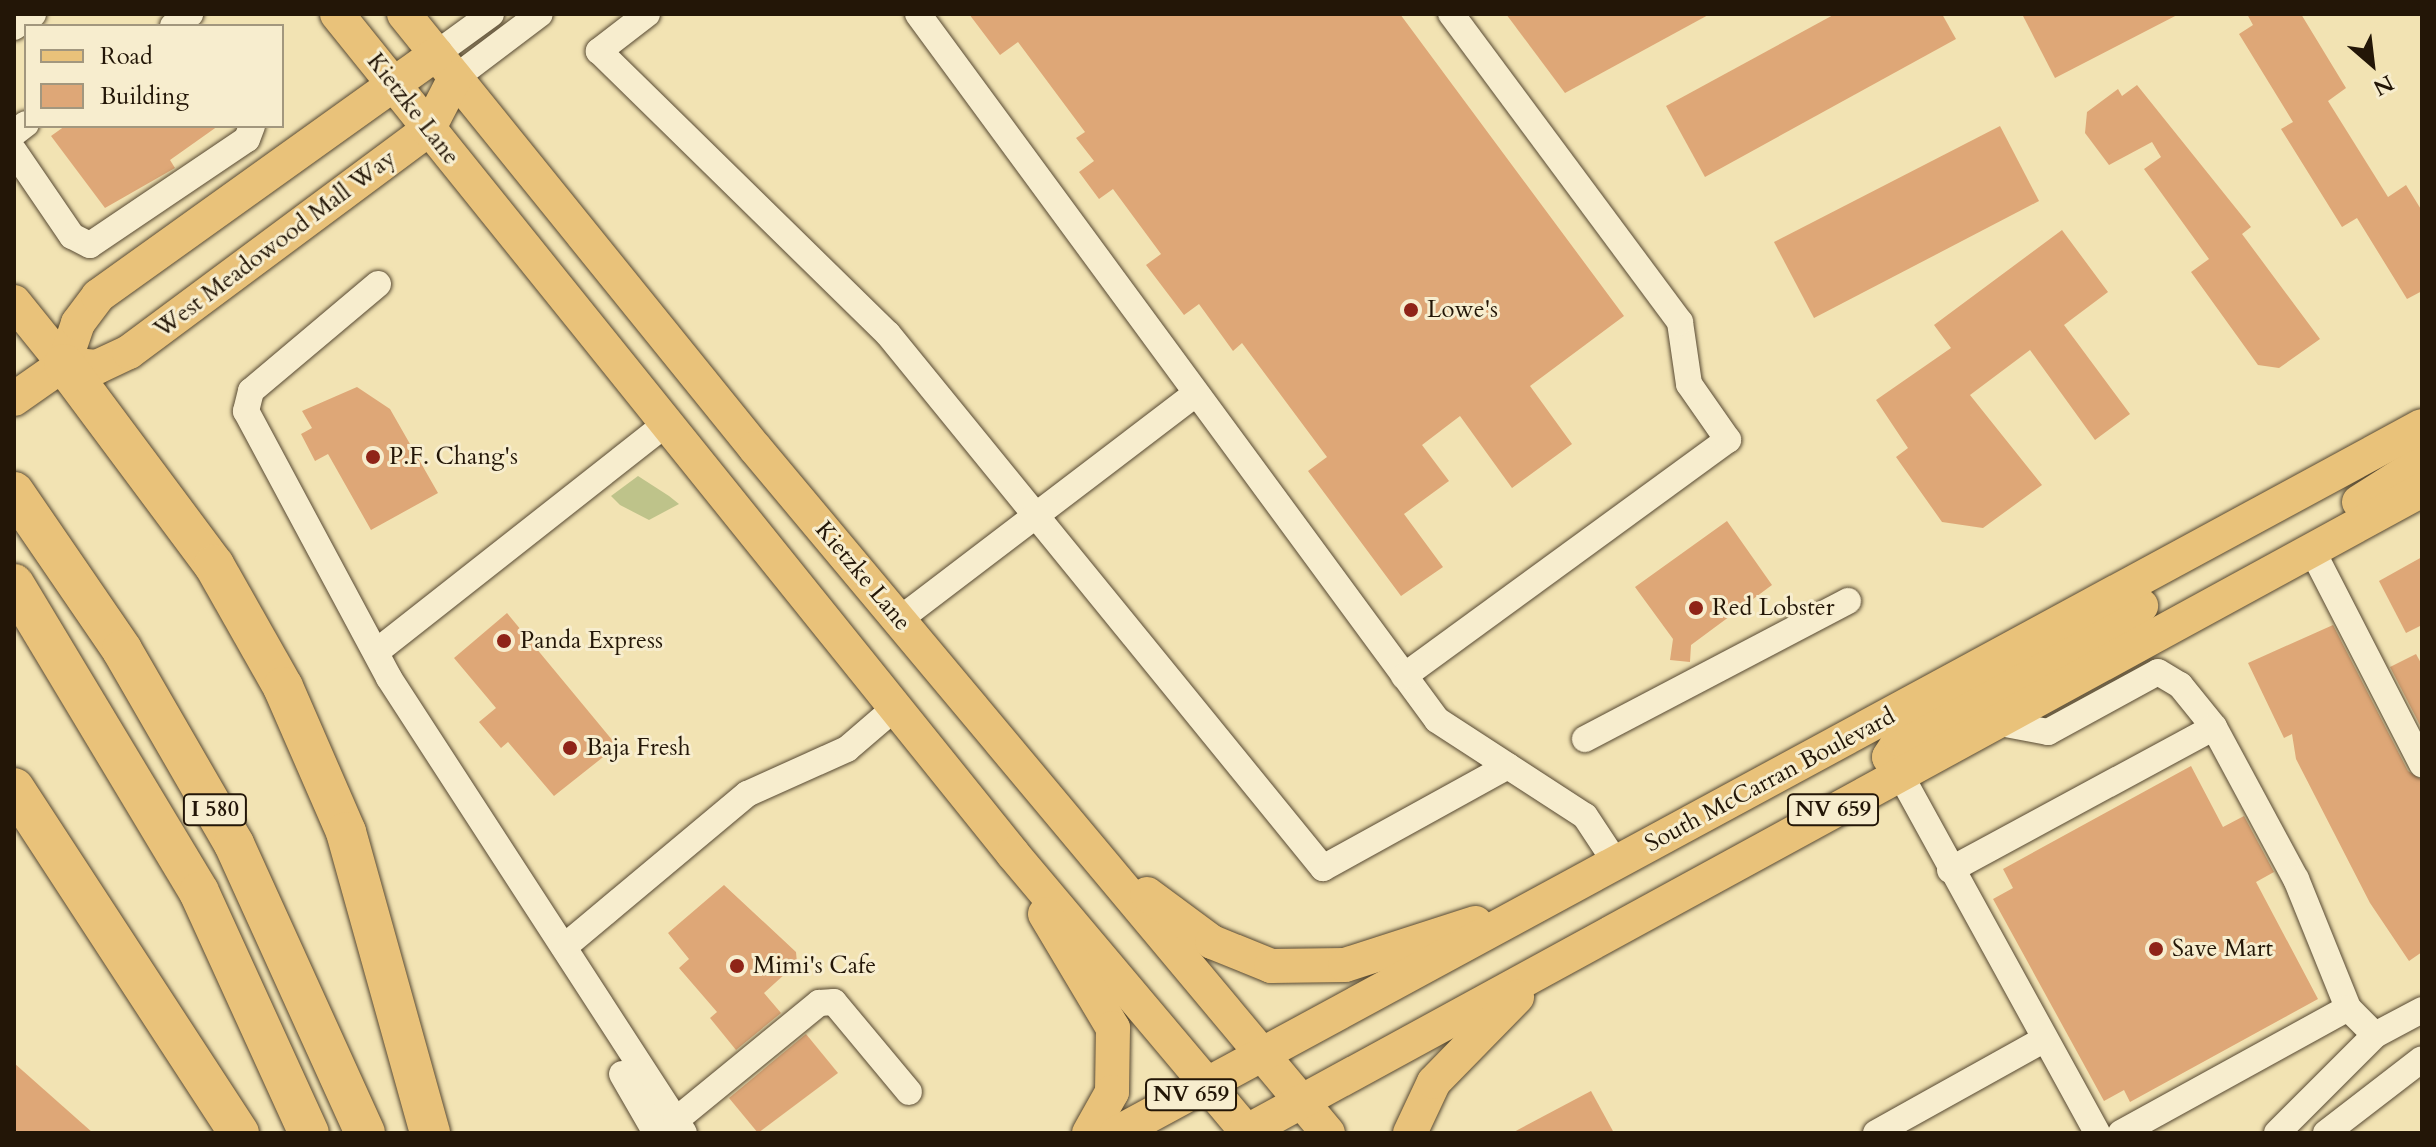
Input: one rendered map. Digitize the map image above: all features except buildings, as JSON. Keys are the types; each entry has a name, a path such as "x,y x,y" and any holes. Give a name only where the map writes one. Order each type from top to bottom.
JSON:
{"highway":[{"path":"64,364 214,565 283,687 346,832 430,1133"},
{"name":"I 580","path":"20,500 122,650 234,844 365,1133"},
{"name":"I 580","path":"14,584 192,880 309,1133"},
{"path":"14,788 239,1133"}],"main road":[{"name":"Kietzke Lane","path":"337,14 1013,854 1206,1088 1247,1133"},
{"name":"Kietzke Lane","path":"404,14 900,619 1328,1133"},
{"path":"14,399 64,364 78,323 98,296 393,86 446,66"},
{"name":"West Meadowood Mall Way","path":"64,364 97,367 126,354 428,130 446,66"},
{"path":"14,302 64,364"},
{"name":"South McCarran Boulevard","path":"1117,1133 1206,1088 2422,426"},
{"path":"2312,550 2330,523 2422,462"},
{"name":"NV 659","path":"1247,1133 2422,490"},
{"path":"1900,774 1889,757 1900,740 2149,602 2231,532"},
{"path":"1013,854 1113,1028 1112,1092 1089,1133"},
{"path":"1104,863 1212,942 1271,966 1345,965 1605,869"},
{"path":"1410,1133 1441,1073 1549,965"}],"street":[{"path":"14,27 33,14"},
{"path":"446,66 491,14"},
{"path":"446,66 540,14"},
{"path":"647,14 599,51 888,334 1323,868 1508,766"},
{"path":"918,14 1437,720 1585,816 1605,869"},
{"path":"1404,676 1728,440 1689,384 1680,322 1451,14"},
{"path":"14,151 72,236 90,245 247,139 251,128"},
{"path":"378,284 244,399 376,652 564,947 672,1129"},
{"path":"900,619 1195,394"},
{"path":"376,652 666,424"},
{"path":"2312,550 2422,764"},
{"path":"1585,739 1848,601"},
{"path":"1995,722 2048,732 2158,672 2180,685 2214,727 2296,879 2348,1008 2375,1035"},
{"path":"564,947 747,794 847,749 896,707"},
{"path":"1950,870 2214,727"},
{"path":"1900,774 2043,1040 2097,1133"},
{"path":"672,1129 819,1003 834,1002 909,1092"},
{"path":"2121,1133 2348,1008"},
{"path":"2277,1133 2375,1035 2422,1010"},
{"path":"1876,1133 2043,1040"},
{"path":"2326,1133 2422,1059"},
{"path":"622,1074 672,1129"}],"green space":[{"path":"638,476 679,504 649,520 620,505 611,496"}],"place":[{"name":"Lowe's","path":"1411,310"},
{"name":"P.F. Chang's","path":"373,457"},
{"name":"Red Lobster","path":"1696,608"},
{"name":"Panda Express","path":"504,641"},
{"name":"Baja Fresh","path":"570,748"},
{"name":"Save Mart","path":"2156,949"},
{"name":"Mimi's Cafe","path":"737,966"}]}
